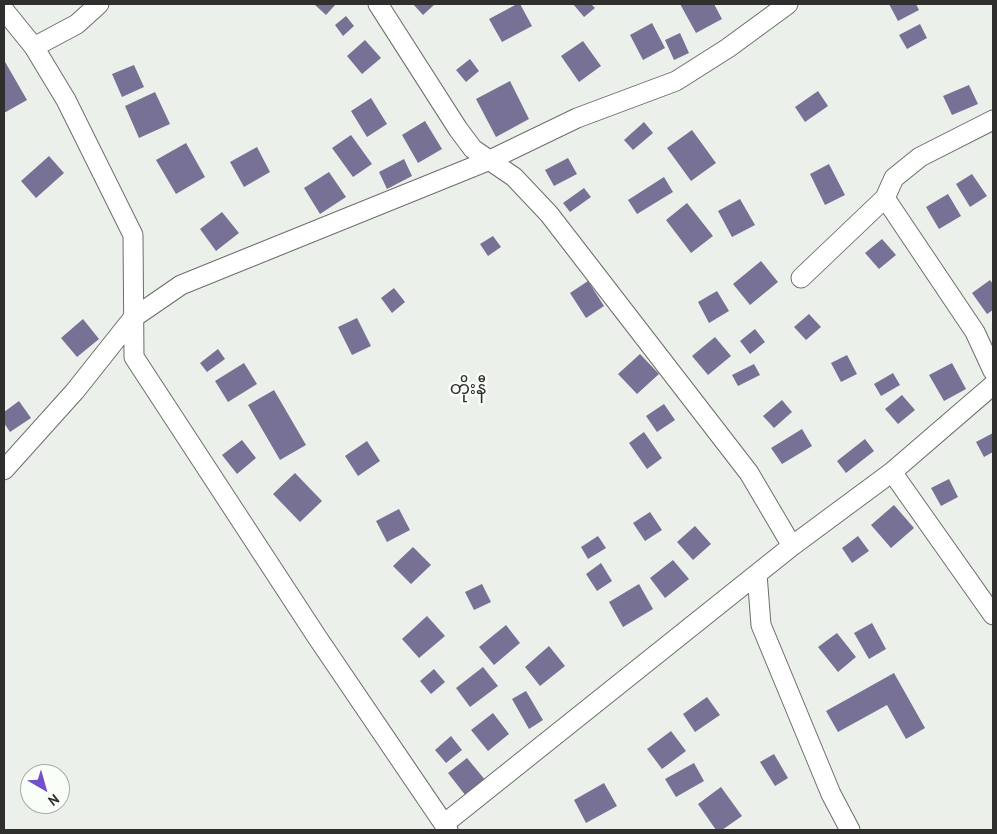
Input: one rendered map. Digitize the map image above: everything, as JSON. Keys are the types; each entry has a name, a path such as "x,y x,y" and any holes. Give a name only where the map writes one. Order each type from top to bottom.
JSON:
{"street":[{"path":"34,47 77,24 99,4"},
{"path":"378,4 458,129 473,149 514,177 549,214 749,473 792,546"},
{"path":"4,470 75,391 134,318 180,285 490,160 577,118 676,81 728,48 788,4"},
{"path":"4,10 34,47 66,100 133,235 134,357 317,637 446,827 792,546 892,472 993,384"},
{"path":"801,278 885,198 894,178 920,157 993,120"},
{"path":"885,198 975,332 993,371"},
{"path":"892,472 993,615"},
{"path":"757,574 761,626 831,794 850,830"}],"building":[{"path":"314,4 336,4 326,15"},
{"path":"413,4 435,4 423,15"},
{"path":"520,4 532,26 502,42 489,19"},
{"path":"573,4 591,4 595,8 584,17"},
{"path":"680,4 714,4 722,19 696,33"},
{"path":"889,4 916,4 919,10 898,21"},
{"path":"346,16 354,26 343,36 335,25"},
{"path":"652,23 665,48 643,60 630,35"},
{"path":"920,24 927,38 907,49 899,35"},
{"path":"680,33 689,53 674,60 665,40"},
{"path":"365,40 381,58 362,74 347,56"},
{"path":"583,41 601,66 579,82 561,56"},
{"path":"470,59 479,71 466,82 456,70"},
{"path":"4,60 27,100 4,113"},
{"path":"134,65 144,87 122,97 112,74"},
{"path":"510,81 529,119 496,137 476,99"},
{"path":"969,85 978,104 952,115 943,96"},
{"path":"818,91 828,106 805,122 795,107"},
{"path":"155,92 170,124 139,138 125,106"},
{"path":"371,98 387,124 367,137 351,111"},
{"path":"425,121 442,149 418,163 402,135"},
{"path":"644,122 653,133 633,150 624,140"},
{"path":"692,130 716,163 691,181 667,148"},
{"path":"351,135 372,164 353,177 332,148"},
{"path":"186,143 205,177 176,194 156,160"},
{"path":"257,147 270,172 244,187 230,162"},
{"path":"49,156 64,173 36,198 21,181"},
{"path":"568,158 577,174 554,186 545,170"},
{"path":"404,159 412,176 387,189 379,172"},
{"path":"829,164 845,195 825,205 810,174"},
{"path":"329,172 346,197 320,214 304,188"},
{"path":"972,174 987,196 970,207 956,184"},
{"path":"664,177 673,192 637,214 628,200"},
{"path":"584,188 591,197 570,212 563,203"},
{"path":"948,194 961,216 939,229 926,207"},
{"path":"740,199 755,225 732,237 718,211"},
{"path":"687,203 713,236 691,253 666,220"},
{"path":"222,212 239,233 216,251 200,229"},
{"path":"493,236 501,247 488,256 480,244"},
{"path":"882,239 896,255 879,269 865,253"},
{"path":"761,261 778,282 750,305 733,284"},
{"path":"990,280 993,284 993,310 987,314 972,293"},
{"path":"588,281 604,306 586,318 570,293"},
{"path":"394,288 405,302 392,313 381,298"},
{"path":"717,291 729,311 709,323 698,302"},
{"path":"809,314 821,327 806,340 794,327"},
{"path":"357,318 371,346 352,355 338,327"},
{"path":"83,319 99,339 77,357 61,338"},
{"path":"755,329 765,342 750,354 740,341"},
{"path":"715,337 731,356 708,375 692,356"},
{"path":"218,349 225,359 207,372 200,363"},
{"path":"640,354 659,374 637,394 618,374"},
{"path":"847,355 857,374 841,382 831,363"},
{"path":"244,363 257,384 228,402 215,381"},
{"path":"952,363 966,389 944,401 929,375"},
{"path":"754,364 760,375 738,386 732,375"},
{"path":"893,373 900,385 881,396 874,384"},
{"path":"274,390 306,445 280,460 248,405"},
{"path":"902,395 915,410 898,424 885,409"},
{"path":"782,400 792,412 774,428 763,416"},
{"path":"19,401 31,418 10,432 4,423 4,412"},
{"path":"664,404 675,420 657,432 646,416"},
{"path":"802,429 812,446 782,464 771,448"},
{"path":"644,432 662,458 647,469 629,443"},
{"path":"993,433 993,452 984,457 976,442"},
{"path":"865,439 874,451 846,473 837,461"},
{"path":"242,440 256,458 237,474 222,455"},
{"path":"367,441 380,461 358,476 345,456"},
{"path":"295,473 322,501 300,522 273,494"},
{"path":"949,479 958,497 941,506 931,488"},
{"path":"894,505 914,528 891,548 871,525"},
{"path":"399,509 410,530 387,542 376,521"},
{"path":"650,512 662,530 645,541 633,523"},
{"path":"695,526 711,544 693,560 677,542"},
{"path":"598,536 606,548 588,559 581,547"},
{"path":"858,536 869,551 852,563 842,548"},
{"path":"413,547 431,565 411,584 393,566"},
{"path":"673,560 689,579 665,598 650,578"},
{"path":"601,563 612,581 597,591 586,574"},
{"path":"482,584 491,602 474,610 465,592"},
{"path":"639,584 653,609 623,627 609,602"},
{"path":"427,616 445,636 419,658 402,639"},
{"path":"872,623 886,649 869,659 854,633"},
{"path":"506,625 520,643 494,665 479,647"},
{"path":"837,633 856,657 838,672 818,647"},
{"path":"549,646 565,666 540,686 525,667"},
{"path":"483,667 498,686 470,707 456,688"},
{"path":"434,669 445,682 431,694 420,681"},
{"path":"894,673 925,728 906,739 887,705 838,732 826,711"},
{"path":"526,691 543,720 529,729 512,699"},
{"path":"707,697 720,715 695,732 683,714"},
{"path":"493,713 509,734 488,751 471,730"},
{"path":"671,731 686,751 662,769 647,749"},
{"path":"451,736 462,750 446,763 435,750"},
{"path":"774,754 788,778 775,786 760,762"},
{"path":"467,758 486,781 466,796 448,773"},
{"path":"694,763 704,781 676,797 665,779"},
{"path":"604,783 617,806 586,823 574,800"},
{"path":"721,787 742,816 722,830 716,830 698,804"}],"district":[{"name":"တိုးနီ","path":"468,389"}]}
